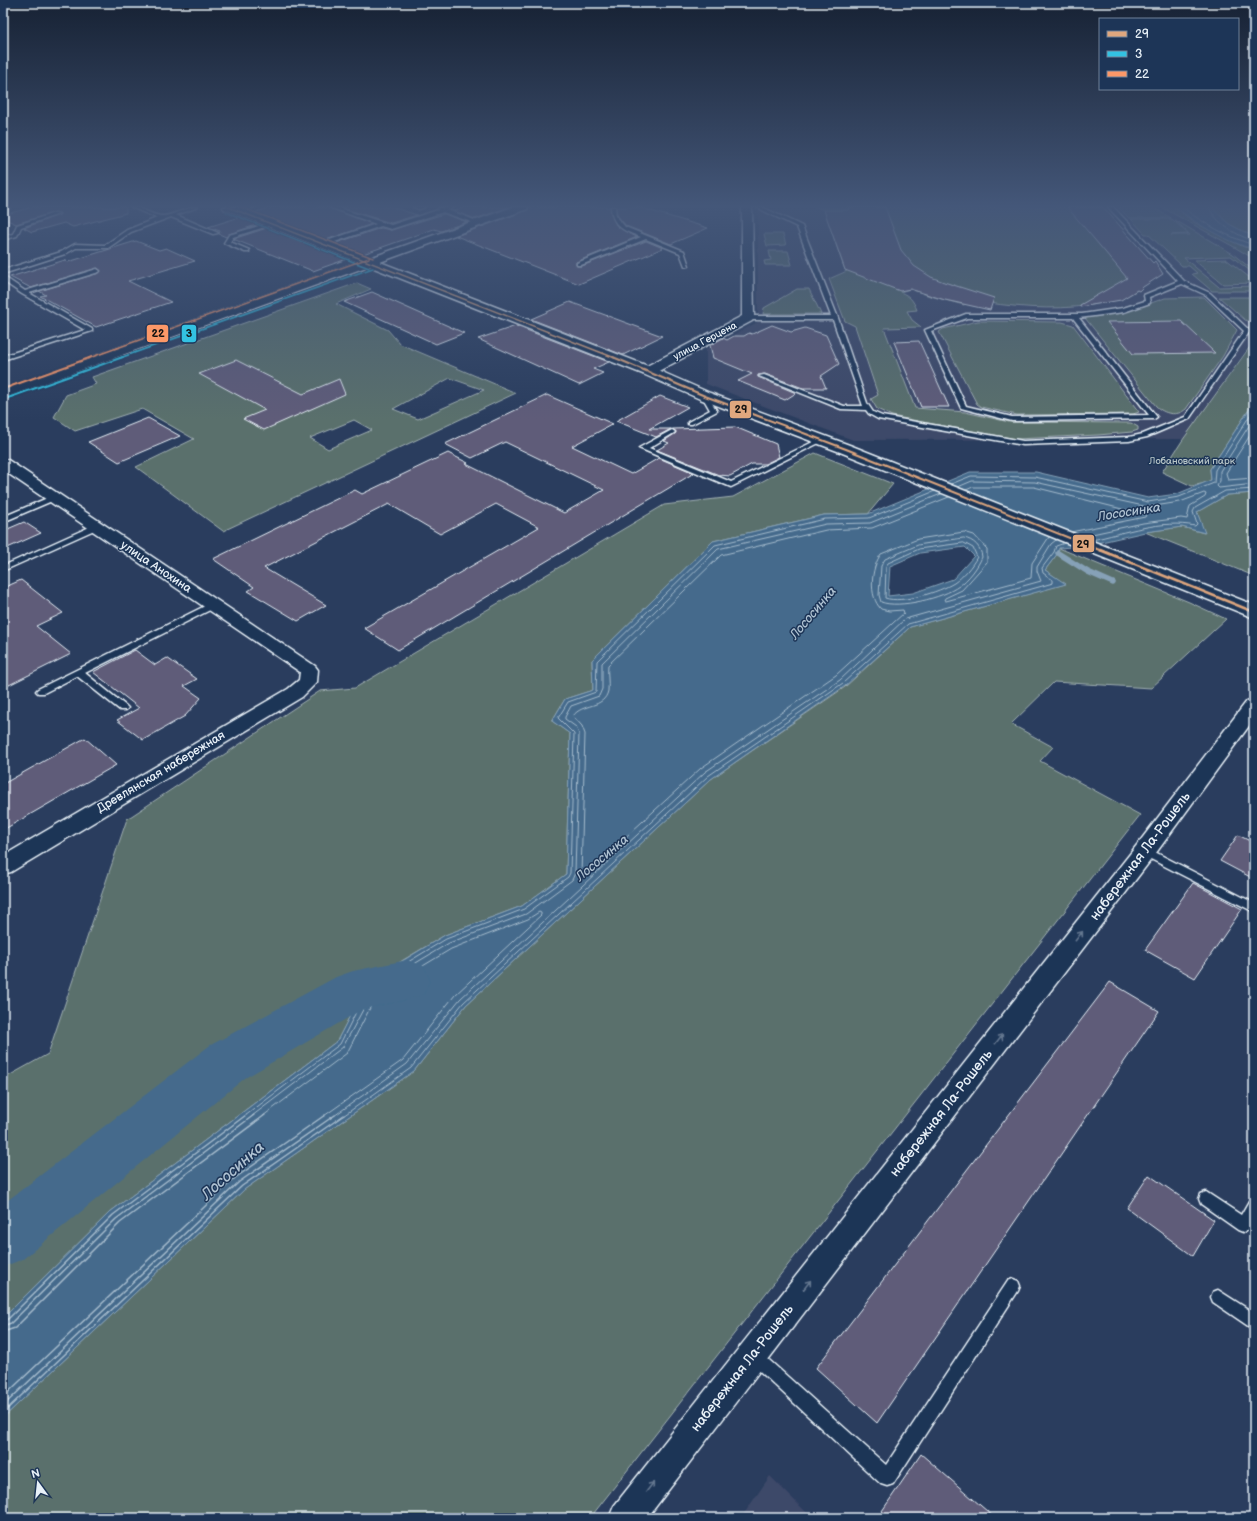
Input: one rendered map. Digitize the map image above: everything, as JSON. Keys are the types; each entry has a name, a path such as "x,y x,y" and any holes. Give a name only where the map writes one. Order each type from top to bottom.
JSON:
{"main road":[{"path":"3,394 329,278"},
{"path":"409,278 648,371 705,396 846,449 1254,612"}],"street":[{"name":"улица Герцена","path":"648,371 743,321 745,278"},
{"name":"улица Анохина","path":"3,463 309,670"},
{"name":"Древлянская набережная","path":"3,866 295,693 308,682 309,670"},
{"name":"набережная Ла-Рошель","path":"626,1518 1145,851 1254,705"}],"lane":[{"path":"3,278 24,293 90,330 5,356"},
{"path":"24,293 74,278"},
{"path":"819,278 835,318 866,408 871,414 880,418 1023,443 1129,439 1145,436 1188,418 1247,331 1208,294 1182,282 1178,278"},
{"path":"1154,417 1012,419 963,407 928,330 966,316 1075,317 1124,310 1148,302 1146,296 1182,282"},
{"path":"1075,317 1154,417"},
{"path":"743,321 835,318"},
{"path":"762,376 843,408 866,408"},
{"path":"690,423 714,411 705,396"},
{"path":"1145,436 1154,417"},
{"path":"672,432 643,448 731,485 821,440"},
{"path":"3,520 55,498"},
{"path":"3,569 97,527"},
{"path":"41,691 213,605"},
{"path":"79,672 123,708"},
{"path":"1145,851 1254,908"},
{"path":"1206,1199 1243,1225 1254,1206"},
{"path":"753,1355 887,1478 1013,1286"},
{"path":"1218,1297 1254,1322"}],"shaded area":[{"path":"758,278 1254,278 1254,339 1184,439 853,440 706,384 706,349 758,322"},
{"path":"770,1476 812,1518 741,1518"}],"green space":[{"path":"1156,278 1131,294 1117,299 1092,305 1061,308 1001,305 970,300 964,305 910,289 900,292 909,297 914,304 917,310 907,311 912,320 921,327 884,328 915,408 965,412 1009,422 1131,423 1138,427 1138,430 1132,432 1098,435 1016,439 892,416 877,409 871,399 878,395 855,326 845,321 829,279"},
{"path":"1197,278 1208,278 1219,287 1254,286 1254,291 1212,291"},
{"path":"1216,278 1250,278 1254,281 1254,283 1223,284"},
{"path":"357,283 371,289 336,304 388,330 400,344 516,393 223,531 136,467 194,439 142,409 75,431 54,417 66,395 96,384 92,377","holes":["450,378 484,390 418,419 393,409","354,420 372,430 328,449 310,438"]},
{"path":"797,289 809,289 821,314 763,314 764,308"},
{"path":"1204,297 1237,330 1223,356 1186,409 1175,414 1167,413 1156,406 1085,318 1129,311 1165,298"},
{"path":"1219,297 1254,297 1254,323 1245,320"},
{"path":"978,321 1062,322 1073,325 1139,412 1133,414 1017,415 981,407 977,404 939,332 943,329"},
{"name":"Лобановский парк","path":"1254,341 1254,402 1210,469 1211,480 1192,486 1162,472 1182,441"},
{"path":"815,453 893,484 868,514 824,515 713,541 592,660 593,690 565,699 552,721 570,734 566,874 522,906 445,935 353,990 358,1000 337,1041 110,1212 3,1318 3,1079 48,1054 127,819 320,691 355,688 664,505 733,497"},
{"path":"1254,493 1254,576 1145,532 1182,527 1204,533 1197,512 1227,495"},
{"path":"1059,548 1226,619 1151,688 1054,682 1011,724 1053,747 1040,761 1140,815 590,1518 3,1518 3,1418 245,1189 414,1071 466,1005 711,779 845,687 910,627 1065,584 1045,570 1058,553"}],"water":[{"path":"1254,402 1254,493 1227,495 1197,512 1205,533 1182,527 1145,532 1084,546 1059,548 1058,553 1045,570 1066,584 910,627 845,686 711,779 466,1005 414,1071 245,1189 3,1418 3,1318 110,1212 337,1041 358,1000 353,991 445,935 522,906 566,874 570,734 552,721 565,699 593,690 592,660 713,541 824,515 868,514 970,472 1036,472 1148,498 1177,494 1211,480 1210,469","holes":["965,547 974,556 953,579 913,593 888,596 890,566 920,553"]}],"building":[{"path":"12,278 65,278 31,288"},
{"path":"82,278 138,278 128,281 171,302 96,327 40,296 46,295 39,291"},
{"path":"564,278 593,278 579,284"},
{"path":"866,278 934,278 994,298 990,310 945,300 910,289 900,291"},
{"path":"1127,278 1157,278 1139,291 1137,290 1121,300 1080,307 1080,305"},
{"path":"372,292 464,333 436,344 344,302"},
{"path":"570,302 662,336 623,355 531,319"},
{"path":"1181,321 1215,353 1133,354 1107,322"},
{"path":"772,325 791,332 805,328 826,335 839,364 821,376 826,388 803,388 765,374 758,375 758,377 796,393 785,400 738,381 752,374 713,358 710,345 723,338 727,340 734,336 744,336 749,333 752,334"},
{"path":"516,326 609,362 593,369 603,373 579,385 478,339"},
{"path":"919,341 949,407 921,407 894,342"},
{"path":"236,360 303,394 339,379 345,394 264,430 243,419 265,410 199,374"},
{"path":"547,395 613,424 572,446 631,474 659,458 694,473 398,650 364,628 539,527 496,504 440,534 389,504 264,568 326,605 298,621 248,591 254,587 213,559 355,490 362,494 448,453 468,463 466,464 564,513 604,490 505,442 472,458 445,444"},
{"path":"660,396 688,407 649,429 671,429 656,437 616,421"},
{"path":"148,418 180,436 119,462 88,442"},
{"path":"735,427 776,444 779,457 765,464 752,464 730,476 719,475 657,450 669,443 664,441 676,433 673,429"},
{"path":"24,522 41,533 3,550 3,531"},
{"path":"21,580 63,613 36,626 71,654 3,688 3,588"},
{"path":"135,650 155,665 167,658 197,679 184,686 201,698 185,716 143,740 117,720 139,708 93,672"},
{"path":"85,738 116,765 3,830 3,784"},
{"path":"1238,835 1254,843 1254,879 1220,861"},
{"path":"1193,883 1242,909 1195,978 1145,950"},
{"path":"1110,982 1159,1011 877,1423 816,1368"},
{"path":"1149,1175 1214,1220 1193,1256 1127,1208"},
{"path":"921,1454 995,1518 889,1518 882,1511"}],"waterway":[{"path":"1058,553 1088,572 1113,583"},
{"name":"Лососинка","path":"3,1239 227,1062 353,991 407,980"}],"transit line":[{"name":"22","path":"3,389 313,278"},
{"name":"3","path":"5,399 345,278"},
{"name":"29","path":"410,278 648,371 705,396 846,449 1254,612"}]}
